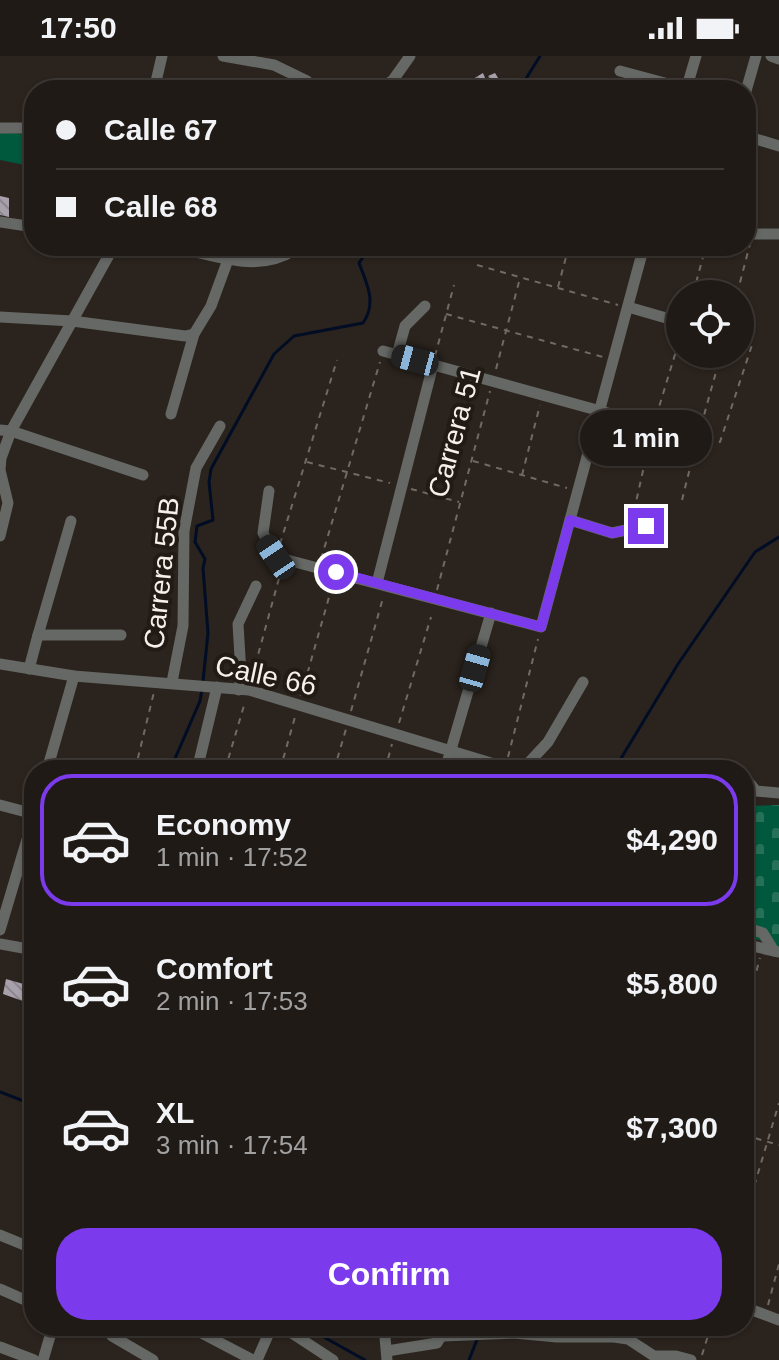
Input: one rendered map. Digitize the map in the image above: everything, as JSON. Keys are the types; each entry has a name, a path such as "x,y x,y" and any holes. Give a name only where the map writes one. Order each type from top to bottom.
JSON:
{"street":[{"path":"156,80 162,56"},
{"path":"223,56 274,65 305,80"},
{"path":"393,80 410,56"},
{"path":"689,80 696,56"},
{"path":"749,80 756,56"},
{"path":"771,56 779,59"},
{"path":"620,71 651,80"},
{"path":"0,128 24,128"},
{"path":"756,139 779,146"},
{"path":"0,222 24,226"},
{"path":"756,234 779,234"},
{"path":"0,536 8,503 2,487 1,458 6,430 108,256"},
{"path":"171,414 194,334 205,320 229,256"},
{"path":"232,256 234,261 254,264 282,256"},
{"path":"269,491 263,533 280,558 541,627 641,256"},
{"path":"397,355 405,326 425,306"},
{"path":"628,307 666,318"},
{"path":"0,317 72,321 185,336 194,334"},
{"path":"383,351 698,438"},
{"path":"382,585 402,486 433,365"},
{"name":"Carrera 55B","path":"172,682 183,626 184,531 196,468 220,426"},
{"path":"6,430 143,475"},
{"path":"570,520 612,533 646,526"},
{"path":"29,669 71,521"},
{"path":"244,690 238,624 256,586"},
{"path":"448,760 491,613"},
{"path":"37,637 121,635"},
{"name":"Calle 66","path":"0,664 74,676 244,690 483,760"},
{"path":"50,760 74,676"},
{"path":"531,760 548,742 583,682"},
{"path":"199,760 216,687"},
{"path":"754,789 779,793"},
{"path":"0,805 24,812"},
{"path":"0,930 24,849"},
{"path":"754,930 763,933 772,951"},
{"path":"0,944 24,948"},
{"path":"0,1235 24,1245"},
{"path":"0,1289 24,1300"},
{"path":"754,1311 779,1320"},
{"path":"43,1360 50,1336"},
{"path":"112,1336 153,1360"},
{"path":"208,1336 255,1360 267,1336"},
{"path":"295,1336 333,1360"},
{"path":"385,1336 387,1356 437,1343 442,1336"},
{"path":"583,1336 628,1339 654,1356 696,1358"},
{"path":"0,1347 34,1360"}],"path":[{"path":"558,288 566,256"},
{"path":"697,280 703,256"},
{"path":"740,280 745,256"},
{"path":"477,265 628,307"},
{"name":"Carrera 51","path":"435,598 520,278"},
{"path":"433,365 454,285"},
{"path":"446,314 614,359"},
{"path":"319,568 383,351"},
{"path":"227,760 306,461 337,360"},
{"path":"720,442 744,368"},
{"path":"522,475 543,396"},
{"path":"306,461 460,502"},
{"path":"472,461 578,491"},
{"path":"283,760 336,572"},
{"path":"337,760 382,585"},
{"path":"388,760 431,617"},
{"path":"512,760 541,627"},
{"path":"137,760 156,683"},
{"path":"754,993 772,951"},
{"path":"754,1188 779,1103"},
{"path":"754,1138 779,1145"},
{"path":"766,1315 779,1264"},
{"path":"696,1358 706,1336"}],"green space":[{"path":"0,132 24,134 24,165 0,160"},
{"path":"779,805 779,952 754,939 754,806"}],"building":[{"path":"483,73 486,80 474,80"},
{"path":"495,73 499,80 490,80 488,76"},
{"path":"0,196 9,198 9,217 0,215"},
{"path":"6,979 24,984 24,1001 3,994"}],"waterway":[{"path":"525,80 540,56"},
{"path":"203,681 208,633 205,559 195,542 197,526 213,520 209,482 211,469 274,354 294,336 363,323 370,301 359,263 364,256"},
{"path":"620,760 678,664 755,552 779,537"},
{"path":"174,760 200,701 202,689"},
{"path":"0,1092 24,1101"},
{"path":"322,1336 365,1360"},
{"path":"469,1360 478,1337"}],"route":[{"path":"336,572 541,627 570,520 612,533 646,526"}]}
